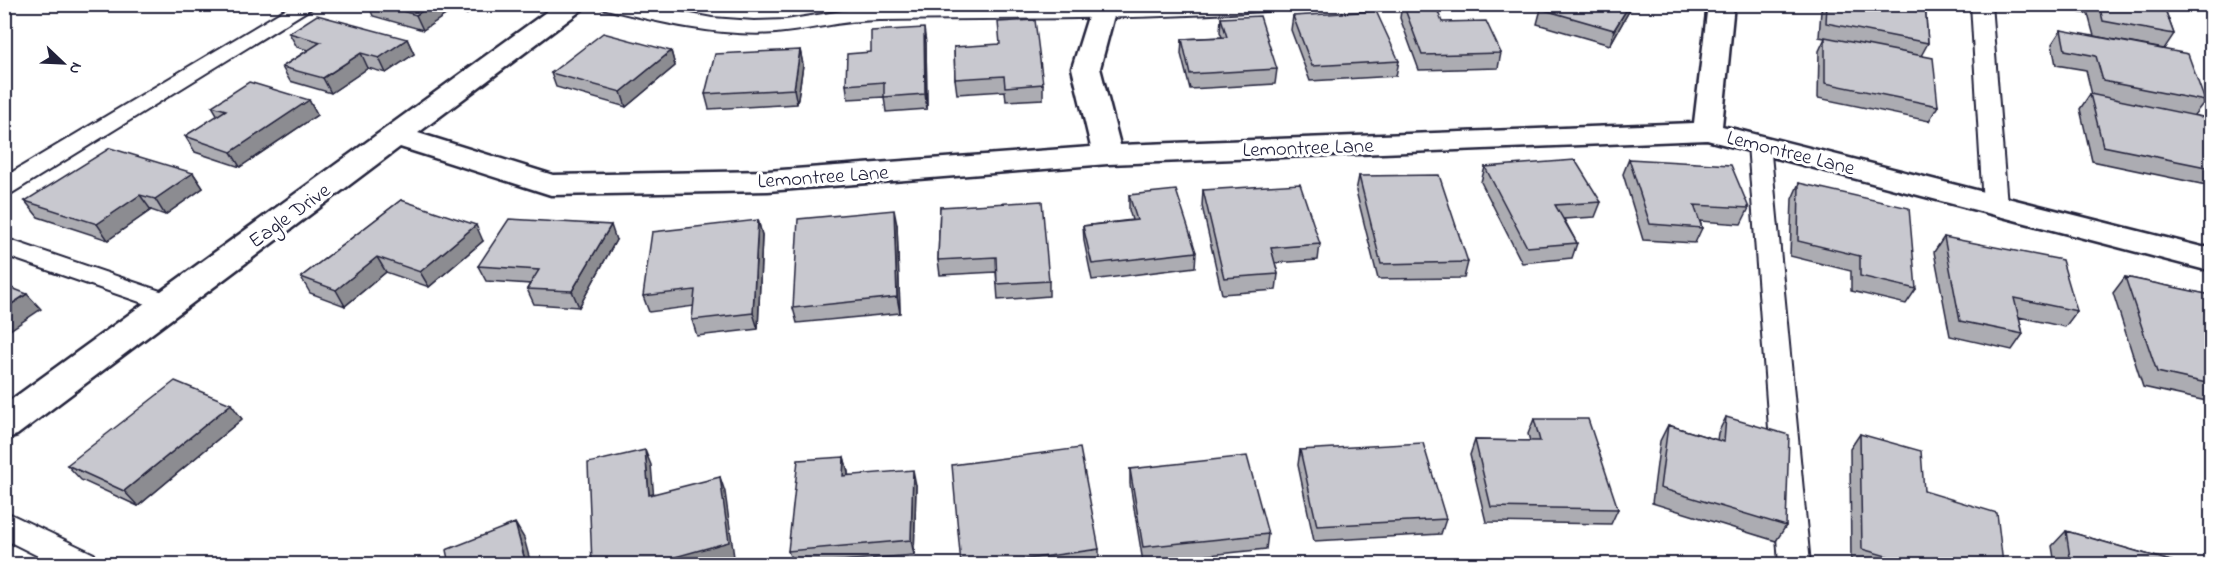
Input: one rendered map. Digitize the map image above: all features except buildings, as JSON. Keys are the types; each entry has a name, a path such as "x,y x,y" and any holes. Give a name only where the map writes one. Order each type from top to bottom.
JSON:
{"street":[{"name":"Eagle Drive","path":"4,425 574,4"},
{"path":"1707,131 1721,4"},
{"path":"1104,9 1086,68 1108,156"},
{"name":"Lemontree Lane","path":"396,136 551,185 768,181 1108,156 1707,131 2202,258 2211,258"}],"lane":[{"path":"4,188 309,4"},
{"path":"609,4 718,25 776,27 859,9 1220,9 1278,4"},
{"path":"1981,4 1995,205"},
{"path":"1758,144 1795,564"},
{"path":"4,246 169,303"},
{"path":"4,524 83,564"}]}
